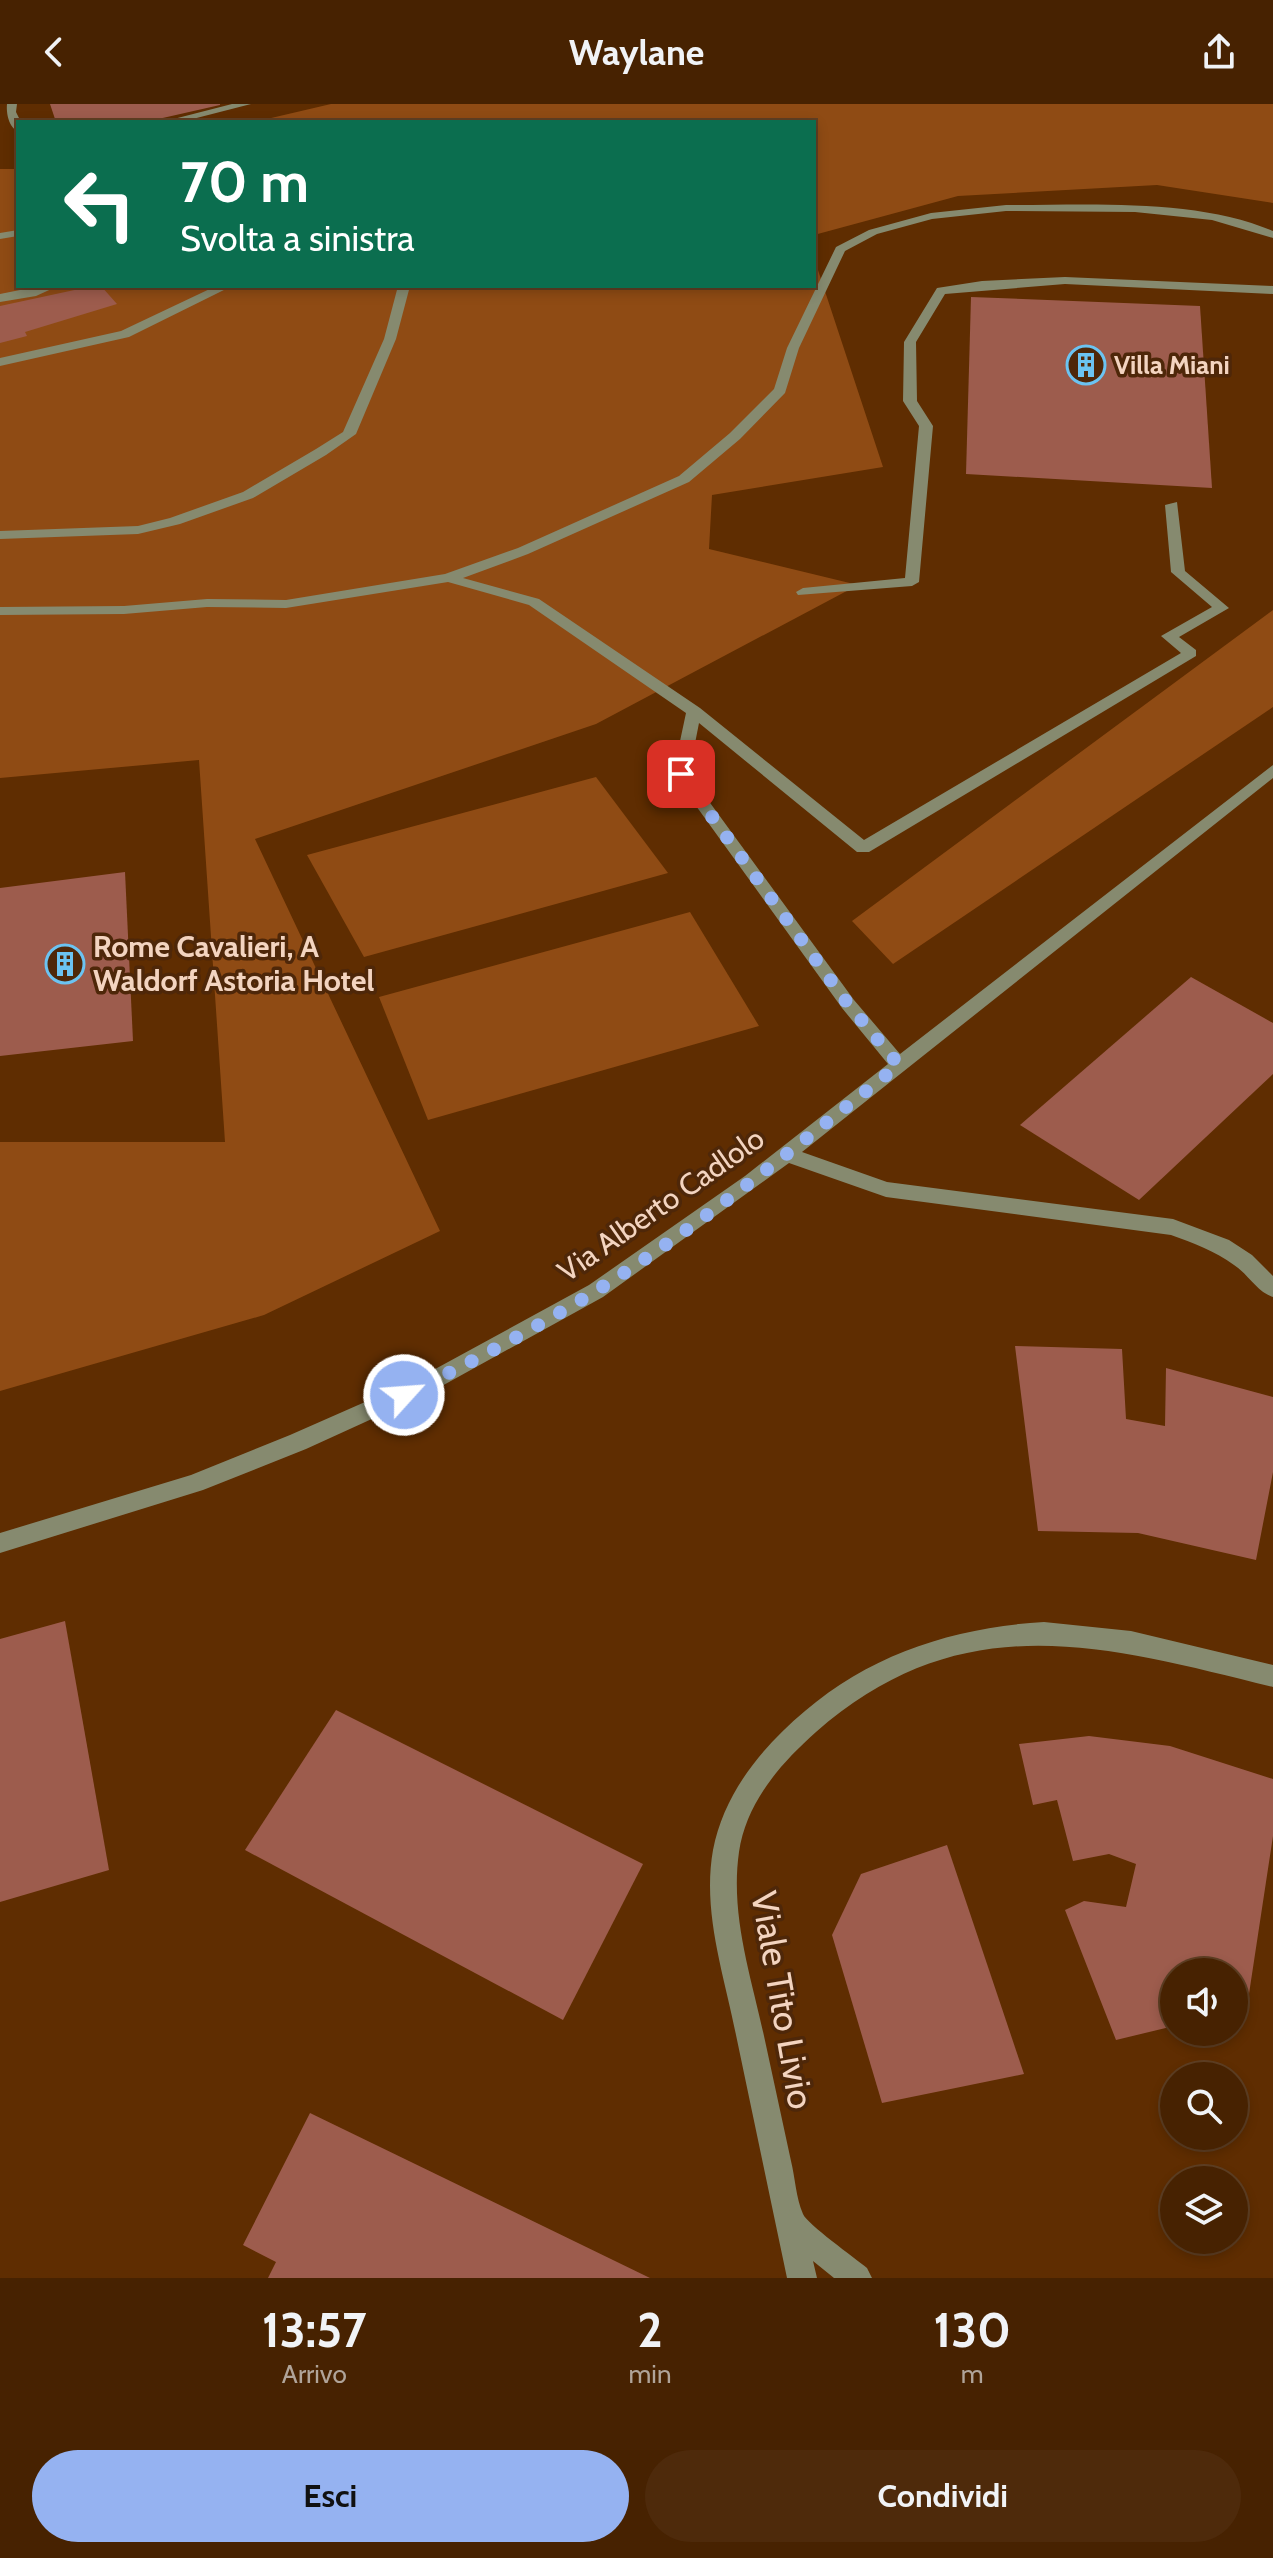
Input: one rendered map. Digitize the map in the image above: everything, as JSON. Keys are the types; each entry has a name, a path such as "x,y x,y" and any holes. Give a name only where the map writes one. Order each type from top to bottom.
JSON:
{"street":[{"path":"12,104 11,112 16,123"},
{"path":"176,120 246,104"},
{"path":"0,611 124,610 207,603 286,604 448,578 523,551 684,479 735,436 780,390 793,348 840,249 873,232 931,216 1006,208 1135,209 1212,217 1255,227 1273,235"},
{"path":"803,592 912,582 926,426 910,401 910,342 941,291 1066,280 1273,290"},
{"path":"0,298 46,288"},
{"path":"0,362 125,334 222,288"},
{"path":"0,535 138,530 175,521 248,495 330,446 349,434 359,413 390,339 403,288"},
{"path":"448,578 534,602 694,711 863,848 1191,653 1169,636 1222,608 1178,572 1172,505"},
{"path":"694,711 681,774 848,1004 899,1065"},
{"name":"Via Alberto Cadlolo","path":"0,1543 195,1483 298,1442 423,1386 596,1291 786,1154 1273,770"},
{"path":"786,1154 886,1189 1173,1227 1222,1246 1245,1261 1273,1289"},
{"name":"Viale Tito Livio","path":"802,2278 727,1929 723,1869 729,1839 760,1770 819,1712 855,1685 894,1664 937,1649 972,1642 1040,1634 1082,1635 1273,1676"},
{"path":"791,2225 857,2278"}],"shaded area":[{"path":"331,104 1273,104 1273,203 1157,185 958,196 816,234 816,120 263,120"},
{"path":"0,169 16,169 16,288 816,288 816,264 883,467 712,495 709,549 858,585 596,724 255,839 440,1231 264,1315 0,1391 0,1142 225,1142 199,760 0,778"},
{"path":"1273,610 1273,707 893,964 852,921"},
{"path":"596,777 668,873 364,957 307,855"},
{"path":"690,912 759,1026 428,1120 379,997"}],"building":[{"path":"50,104 220,104 154,120 55,120"},
{"path":"84,288 103,288 117,304 25,332 27,336 0,343 0,306"},
{"name":"Villa Miani","path":"971,297 1200,306 1212,488 966,474"},
{"name":"Rome Cavalieri, A Waldorf Astoria Hotel","path":"125,872 133,1041 0,1056 0,888"},
{"path":"1191,977 1273,1023 1273,1074 1139,1200 1020,1125"},
{"path":"1015,1346 1122,1349 1126,1419 1165,1426 1166,1368 1273,1397 1273,1472 1256,1560 1138,1533 1038,1531"},
{"path":"65,1621 109,1870 0,1902 0,1639"},
{"path":"336,1710 643,1864 563,2020 245,1850"},
{"path":"1089,1736 1170,1746 1273,1779 1273,1836 1248,2000 1248,1958 1160,1958 1160,2029 1116,2040 1065,1910 1084,1901 1126,1907 1136,1864 1109,1854 1073,1861 1057,1800 1033,1805 1019,1744"},
{"path":"947,1845 1024,2074 882,2103 832,1935 861,1874"},
{"path":"310,2113 650,2278 268,2278 276,2262 243,2245"}],"place":[{"name":"Villa Miani","path":"1086,365"},
{"name":"Rome Cavalieri, A Waldorf Astoria Hotel","path":"65,964"}],"route":[{"path":"404,1395 596,1291 752,1181 899,1065 848,1004 681,774"}]}
